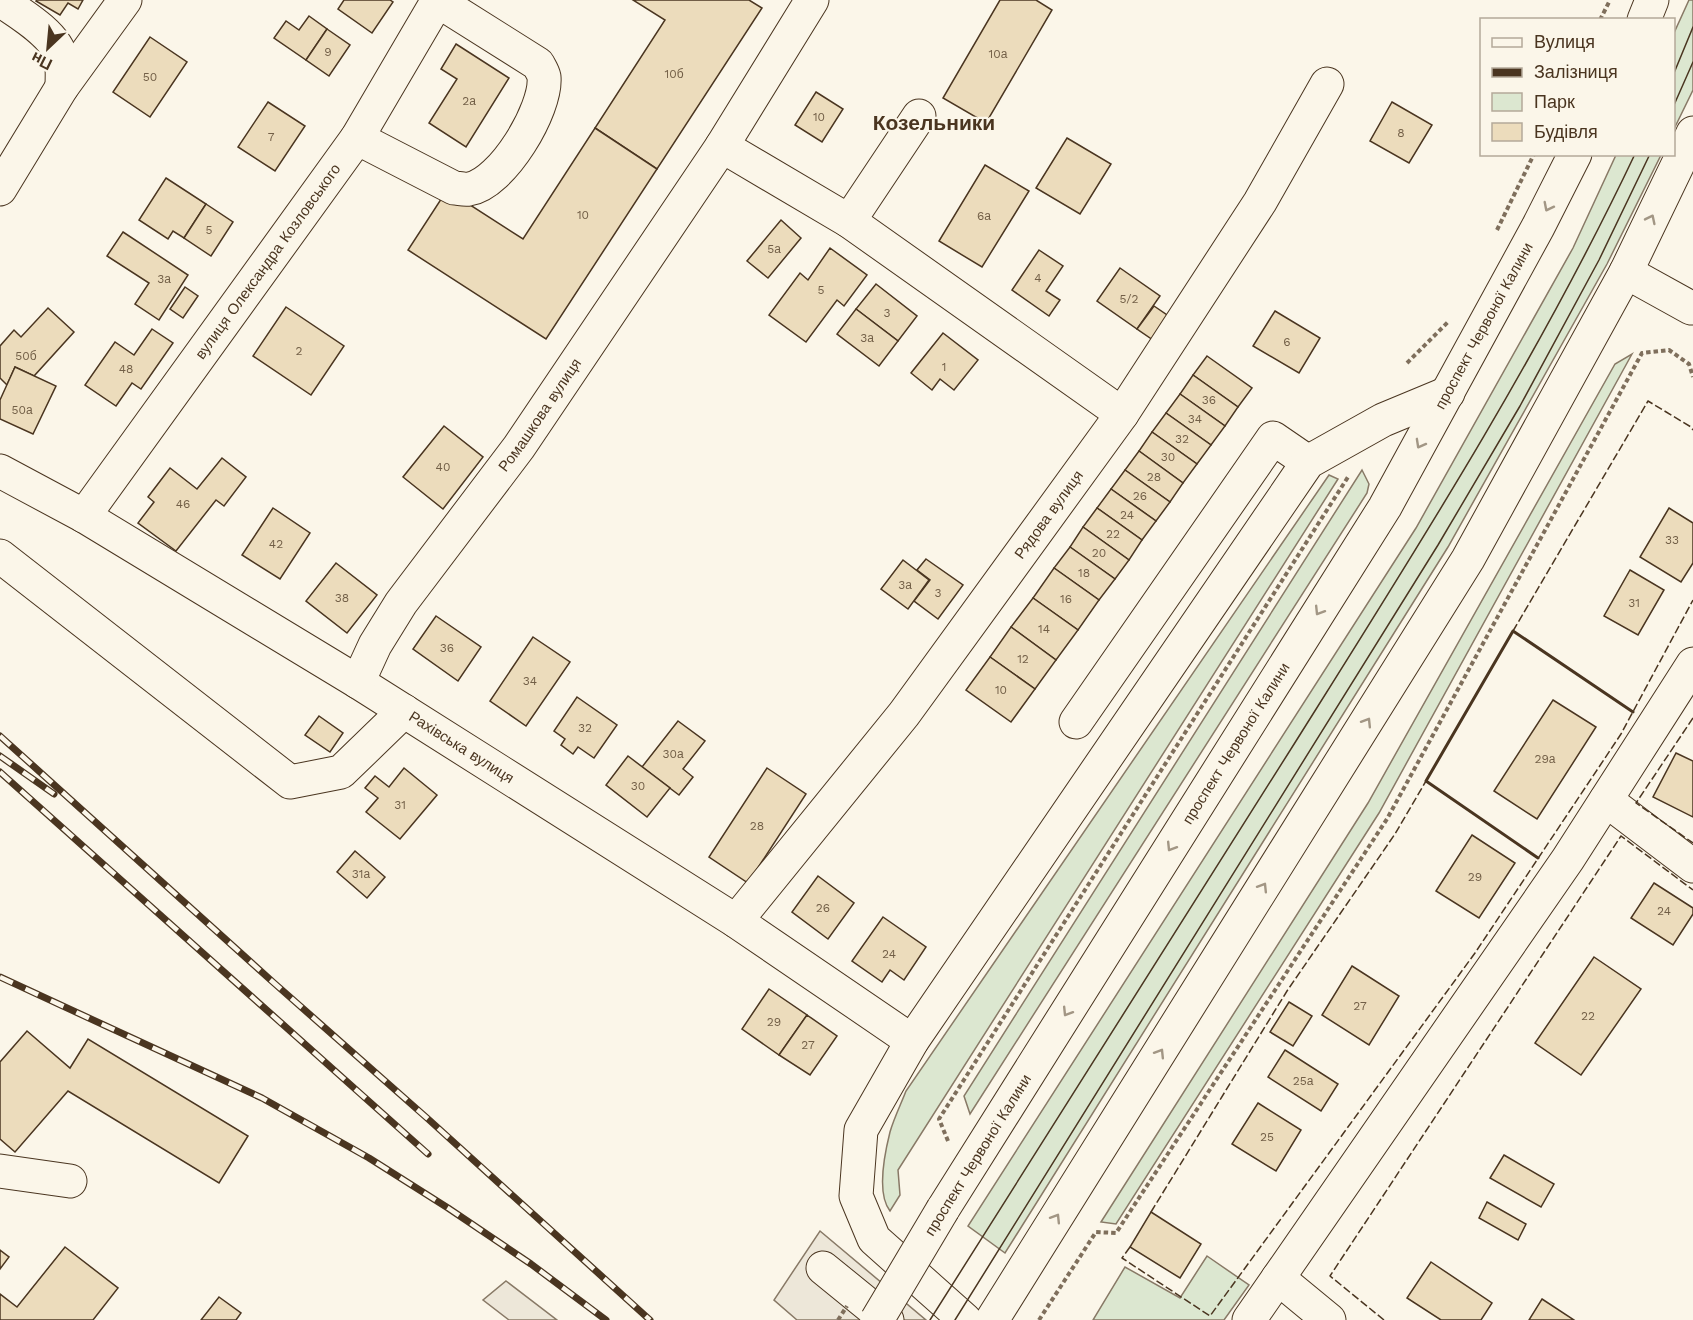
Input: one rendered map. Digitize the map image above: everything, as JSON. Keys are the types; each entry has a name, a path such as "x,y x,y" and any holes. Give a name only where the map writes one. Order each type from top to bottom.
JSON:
{"main road":[{"path":"0,0 50,37 61,56 62,87"},
{"path":"0,189 62,87 125,0"},
{"name":"Ромашкова вулиця","path":"358,682 375,645 401,603 519,447 722,146 812,0"},
{"path":"1645,18 1652,0"},
{"path":"357,138 454,188 469,189 484,182 500,169 515,151 527,131 543,91 544,75 538,64 438,1"},
{"name":"вулиця Олександра Козловського","path":"84,516 357,138 438,1"},
{"name":"Рядова вулиця","path":"736,921 904,714 1122,414 1260,202 1327,84"},
{"path":"849,221 919,116"},
{"path":"992,1320 1468,559 1626,272 1693,134"},
{"path":"722,146 849,221 1122,414"},
{"name":"проспект Червоної Калини","path":"877,1320 943,1209 1385,507 1574,156"},
{"path":"1626,272 1692,309"},
{"path":"965,1320 874,1239 856,1196 861,1130 912,1041 1308,462 1383,420 1448,393"},
{"path":"1076,722 1273,438 1308,462"},
{"name":"Рахівська вулиця","path":"0,471 84,516 358,682 736,921 912,1041"},
{"path":"0,556 290,782 341,772 404,711"},
{"path":"1249,1320 1568,859 1693,663"},
{"path":"1606,800 1693,866"},
{"path":"0,1171 70,1182"},
{"path":"823,1268 886,1320"},
{"path":"1278,1278 1329,1320"}],"path":[{"path":"1601,18 1610,0"},
{"path":"1493,239 1533,156"},
{"path":"1407,363 1449,321"},
{"path":"1039,1320 1096,1232 1116,1233 1387,819 1642,353 1669,350 1689,364 1693,378"},
{"path":"948,1142 939,1119 1349,475"}],"green space":[{"path":"1689,0 1693,0 1693,90 1675,127 1675,31"},
{"path":"1616,156 1661,156 1607,264 1448,547 1005,1253 968,1226 1416,528 1573,248"},
{"path":"1632,354 1379,813 1116,1224 1101,1222 1368,803 1615,364"},
{"path":"1362,470 1369,484 1367,493 970,1114 964,1096"},
{"path":"1329,475 1338,479 898,1170 900,1195 890,1211 883,1194 884,1161 892,1127 906,1091"},
{"path":"1207,1256 1249,1285 1224,1320 1093,1320 1125,1267 1180,1298"}],"shaded area":[{"path":"820,1231 926,1320 797,1320 774,1300"},
{"path":"506,1281 557,1320 509,1320 483,1300"}],"building":[{"path":"37,0 83,0 78,9 68,3 60,15"},
{"path":"344,0 390,0 393,2 372,33 338,9"},
{"path":"633,0 749,0 762,8 657,169 595,128 665,20"},
{"path":"1000,0 1036,0 1052,10 986,123 943,98"},
{"path":"309,16 327,29 306,60 274,38 286,21 299,30"},
{"path":"327,29 350,45 329,76 306,60"},
{"path":"150,37 187,62 150,117 113,92"},
{"path":"456,44 509,78 466,147 429,123 457,79 441,69"},
{"path":"816,92 843,109 822,142 795,125"},
{"path":"268,102 305,126 275,171 238,147"},
{"path":"1392,102 1432,125 1409,163 1370,141"},
{"path":"595,128 657,169 546,339 408,250 447,190 523,239"},
{"path":"1067,138 1111,164 1080,214 1036,188"},
{"path":"985,165 1029,191 982,267 939,241"},
{"path":"166,178 206,204 184,238 173,231 168,239 139,220"},
{"path":"206,204 233,222 211,256 184,238"},
{"path":"781,220 801,238 768,278 747,261"},
{"path":"123,232 188,275 159,320 135,304 149,283 107,256"},
{"path":"830,248 867,275 844,306 837,300 806,342 769,315 800,273 808,280"},
{"path":"1039,250 1063,266 1046,291 1060,300 1049,316 1012,290"},
{"path":"1120,268 1160,296 1137,329 1097,301"},
{"path":"876,284 917,316 898,341 856,309"},
{"path":"185,287 198,296 183,318 170,309"},
{"path":"1154,306 1170,317 1153,340 1137,329"},
{"path":"286,307 344,346 311,395 253,356"},
{"path":"48,308 74,332 34,376 15,367 7,385 0,378 0,346 14,330 21,337"},
{"path":"856,309 898,341 879,366 837,334"},
{"path":"1275,311 1320,338 1299,373 1253,346"},
{"path":"152,329 173,343 141,389 132,383 116,406 85,385 115,342 134,355"},
{"path":"943,333 978,360 954,390 940,379 932,390 911,373"},
{"path":"1207,356 1252,388 1238,407 1193,375"},
{"path":"15,367 56,386 33,434 0,419 0,400"},
{"path":"1193,375 1238,407 1225,426 1180,394"},
{"path":"1180,394 1225,426 1211,445 1166,413"},
{"path":"1166,413 1211,445 1197,464 1152,432"},
{"path":"444,426 483,457 443,509 403,477"},
{"path":"1152,432 1197,464 1183,483 1139,451"},
{"path":"1139,451 1183,483 1170,502 1125,470"},
{"path":"222,458 246,477 224,506 216,500 176,551 138,523 154,502 148,497 170,468 197,489"},
{"path":"1125,470 1170,502 1156,521 1111,489"},
{"path":"1111,489 1156,521 1142,540 1097,508"},
{"path":"273,508 310,533 280,579 242,555"},
{"path":"1097,508 1142,540 1129,560 1083,527"},
{"path":"1669,508 1693,523 1693,563 1681,582 1640,557"},
{"path":"1083,527 1129,560 1115,579 1070,547"},
{"path":"1070,547 1115,579 1099,600 1054,568"},
{"path":"926,559 963,585 938,619 914,601 930,580 917,570"},
{"path":"903,560 929,580 908,609 881,589"},
{"path":"336,563 377,595 347,633 306,601"},
{"path":"1054,568 1099,600 1078,630 1033,598"},
{"path":"1630,570 1664,590 1638,635 1604,616"},
{"path":"1033,598 1078,630 1056,660 1011,627"},
{"path":"436,616 481,647 458,681 413,649"},
{"path":"1011,627 1056,660 1035,689 990,657"},
{"path":"533,637 570,662 526,726 490,701"},
{"path":"990,657 1035,689 1011,722 966,690"},
{"path":"577,697 617,725 594,758 578,747 573,754 561,745 565,739 554,731"},
{"path":"1553,700 1596,727 1537,819 1494,791"},
{"path":"319,716 343,733 330,752 305,735"},
{"path":"678,721 705,741 683,769 693,777 679,795 642,767"},
{"path":"1676,753 1693,761 1693,817 1653,797"},
{"path":"628,756 670,788 647,817 606,785"},
{"path":"404,768 437,795 400,839 366,812 378,798 365,788 375,776 389,787"},
{"path":"767,768 806,794 748,883 709,857"},
{"path":"1472,835 1515,863 1479,918 1436,891"},
{"path":"355,851 385,877 367,898 337,872"},
{"path":"818,876 854,903 828,939 792,912"},
{"path":"1654,883 1693,908 1693,914 1673,945 1631,918"},
{"path":"883,917 926,947 904,980 890,970 882,982 852,961"},
{"path":"1594,957 1641,989 1581,1075 1535,1043"},
{"path":"1352,966 1399,996 1369,1045 1322,1015"},
{"path":"769,989 807,1015 779,1055 742,1029"},
{"path":"1289,1002 1312,1016 1293,1046 1270,1032"},
{"path":"807,1015 837,1036 810,1075 779,1055"},
{"path":"27,1031 70,1068 88,1039 248,1136 219,1183 68,1091 15,1152 0,1139 0,1062"},
{"path":"1285,1050 1338,1084 1321,1111 1268,1077"},
{"path":"1258,1103 1301,1130 1276,1171 1232,1144"},
{"path":"1504,1155 1554,1184 1541,1207 1490,1178"},
{"path":"1487,1202 1526,1224 1518,1240 1479,1218"},
{"path":"1151,1212 1201,1244 1180,1278 1130,1247"},
{"path":"65,1247 118,1288 93,1320 0,1320 0,1294 17,1307"},
{"path":"0,1250 9,1257 0,1269"},
{"path":"1431,1262 1492,1303 1481,1320 1441,1320 1407,1298"},
{"path":"219,1297 241,1313 236,1320 201,1320"},
{"path":"1542,1299 1574,1320 1529,1320"}],"tram line":[{"path":"1675,71 1693,27"},
{"path":"1675,103 1693,62"},
{"path":"930,1320 1296,741 1474,453 1558,305 1634,156"},
{"path":"955,1320 1438,545 1520,406 1599,260 1649,156"}],"railway":[{"path":"0,736 650,1320"},
{"path":"0,756 54,794"},
{"path":"0,772 428,1154"},
{"path":"0,977 262,1098 369,1158 531,1264 606,1320"}],"fence":[{"path":"1513,631 1648,401 1693,430"},
{"path":"1130,1247 1122,1258 1210,1316 1475,953 1621,734 1693,600"},
{"path":"1693,718 1636,803 1693,843"},
{"path":"1151,1212 1287,991 1395,834 1426,781"},
{"path":"1384,1320 1330,1276 1621,836 1693,890"}],"wall":[{"path":"1538,858 1426,781 1513,631 1633,712"}],"district":[{"name":"Козельники","path":"934,122"}]}
